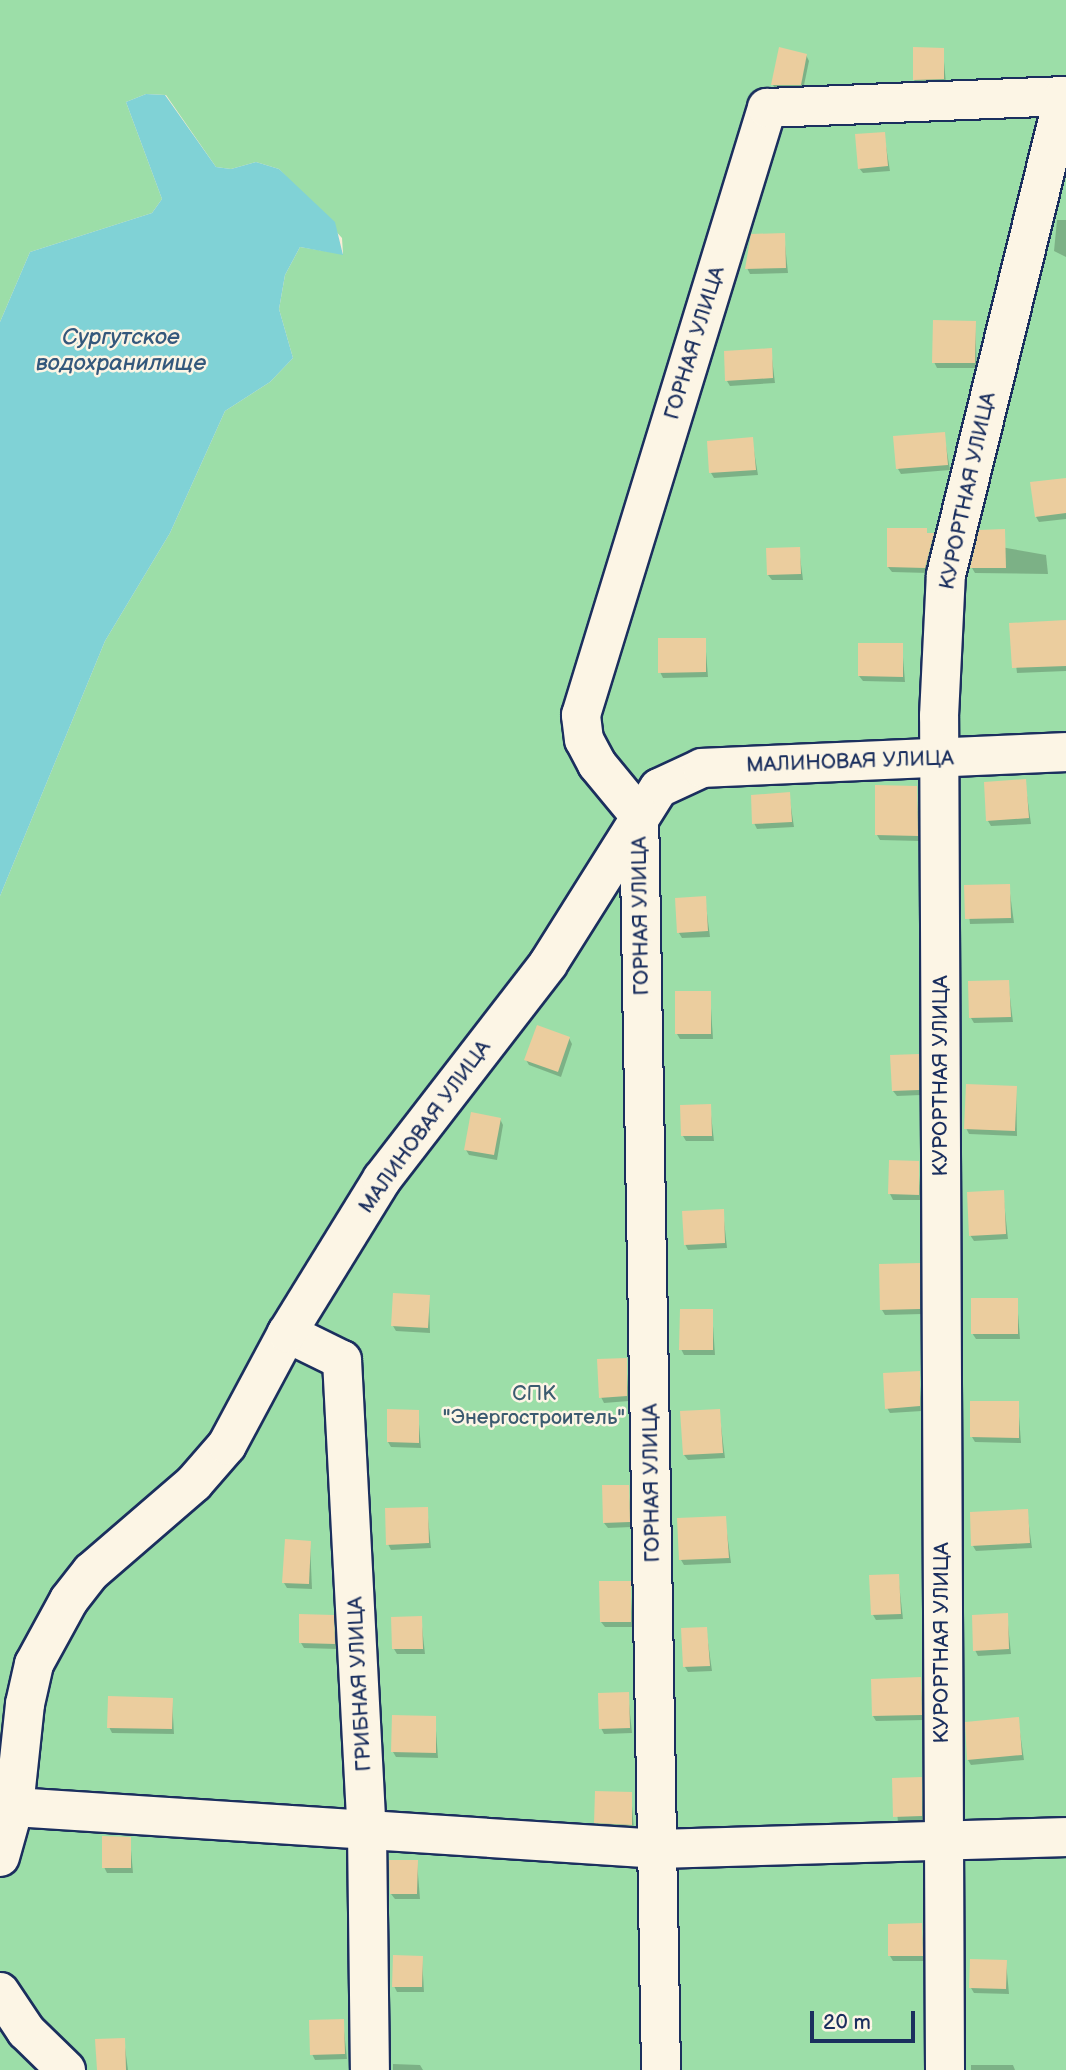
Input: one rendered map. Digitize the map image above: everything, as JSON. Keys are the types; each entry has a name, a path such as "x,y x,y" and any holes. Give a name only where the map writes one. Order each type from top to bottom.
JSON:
{"street":[{"name":"КУРОРТНАЯ УЛИЦА","path":"945,2070 940,758 946,575 1064,97"},
{"name":"ГОРНАЯ УЛИЦА","path":"661,2070 660,1849 639,815 597,764 584,740 581,715 767,108 1064,97"},
{"name":"МАЛИНОВАЯ УЛИЦА","path":"0,1857 14,1807 25,1704 34,1664 69,1600 91,1572 194,1483 228,1445 287,1333 382,1179 548,964 639,815 659,788 702,768 1066,752"},
{"name":"ГРИБНАЯ УЛИЦА","path":"287,1333 342,1360 368,1831 370,2070"},
{"path":"14,1807 660,1849 1066,1837"},
{"path":"0,1992 26,2031 66,2070"}],"green space":[{"name":"СПК \"Энергостроитель\"","path":"0,0 1066,0 1066,2070 0,2070 0,896 105,641 170,533 225,411 270,382 293,358 279,309 285,275 300,247 343,254 342,238 279,169 256,162 231,169 216,167 166,95 146,94 126,102 162,199 152,213 30,252 0,322"}],"water":[{"name":"Сургутское водохранилище","path":"146,94 165,95 216,167 231,169 256,162 279,169 335,222 343,255 300,247 285,275 279,309 293,358 270,382 225,411 170,533 105,641 0,896 0,322 30,252 152,213 162,199 126,102"}],"building":[{"path":"779,47 807,54 801,85 771,85"},
{"path":"913,47 944,48 944,79 913,80"},
{"path":"885,132 888,166 858,169 855,134"},
{"path":"785,233 786,268 745,269 751,234"},
{"path":"933,320 976,321 975,363 932,363"},
{"path":"772,348 773,378 725,381 724,351"},
{"path":"945,432 948,465 896,469 893,436"},
{"path":"753,437 756,470 709,473 707,441"},
{"path":"1066,478 1066,513 1035,517 1030,482"},
{"path":"887,528 927,528 927,533 934,533 925,568 887,567"},
{"path":"1005,529 1006,568 970,568 979,530"},
{"path":"800,547 801,574 767,575 766,548"},
{"path":"1066,620 1066,666 1012,668 1009,623"},
{"path":"658,638 706,638 706,672 658,673"},
{"path":"858,643 903,643 903,677 858,676"},
{"path":"1026,779 1029,818 986,821 984,782"},
{"path":"875,785 917,786 918,836 875,835"},
{"path":"790,792 792,822 752,824 751,795"},
{"path":"1010,884 1011,918 965,919 964,885"},
{"path":"706,896 708,931 677,933 675,898"},
{"path":"1009,980 1011,1017 969,1018 968,981"},
{"path":"675,991 711,991 711,1034 675,1034"},
{"path":"537,1025 570,1037 558,1072 524,1060"},
{"path":"919,1054 919,1090 892,1091 890,1055"},
{"path":"966,1084 1017,1086 1015,1131 964,1129"},
{"path":"711,1104 712,1136 681,1136 680,1105"},
{"path":"471,1112 501,1118 494,1155 464,1150"},
{"path":"889,1160 919,1161 919,1195 888,1194"},
{"path":"1004,1190 1006,1234 969,1236 967,1192"},
{"path":"724,1209 725,1243 684,1245 682,1211"},
{"path":"920,1263 920,1309 880,1310 879,1264"},
{"path":"393,1293 430,1295 428,1328 391,1326"},
{"path":"971,1298 1018,1298 1018,1334 971,1334"},
{"path":"680,1309 713,1309 713,1350 679,1350"},
{"path":"627,1358 627,1396 599,1398 597,1359"},
{"path":"920,1371 920,1406 885,1409 883,1373"},
{"path":"970,1401 1019,1401 1019,1438 970,1437"},
{"path":"387,1409 419,1410 419,1443 387,1442"},
{"path":"720,1409 723,1453 683,1455 680,1411"},
{"path":"602,1485 629,1485 630,1522 603,1523"},
{"path":"428,1507 429,1543 386,1545 385,1508"},
{"path":"1028,1509 1030,1543 971,1546 970,1512"},
{"path":"726,1516 729,1558 679,1560 677,1518"},
{"path":"285,1539 311,1541 309,1584 282,1583"},
{"path":"899,1574 901,1614 871,1615 869,1575"},
{"path":"599,1581 631,1581 631,1622 600,1622"},
{"path":"1008,1613 1009,1649 973,1651 972,1615"},
{"path":"299,1614 334,1615 335,1644 299,1643"},
{"path":"422,1616 423,1649 392,1649 391,1617"},
{"path":"707,1627 710,1666 683,1667 681,1628"},
{"path":"921,1677 922,1715 872,1716 871,1679"},
{"path":"629,1692 630,1728 599,1729 598,1693"},
{"path":"108,1696 173,1698 172,1729 107,1728"},
{"path":"392,1715 436,1716 436,1753 391,1752"},
{"path":"1019,1717 1022,1755 967,1760 965,1722"},
{"path":"922,1777 922,1816 893,1817 892,1778"},
{"path":"595,1791 632,1792 632,1825 594,1823"},
{"path":"102,1836 131,1837 131,1868 102,1868"},
{"path":"389,1860 418,1860 417,1894 390,1894"},
{"path":"922,1923 923,1956 888,1956 888,1924"},
{"path":"393,1955 423,1956 422,1987 392,1987"},
{"path":"970,1959 1007,1960 1006,1989 969,1988"},
{"path":"344,2019 345,2054 310,2055 309,2020"},
{"path":"125,2038 126,2070 97,2070 95,2039"}]}
